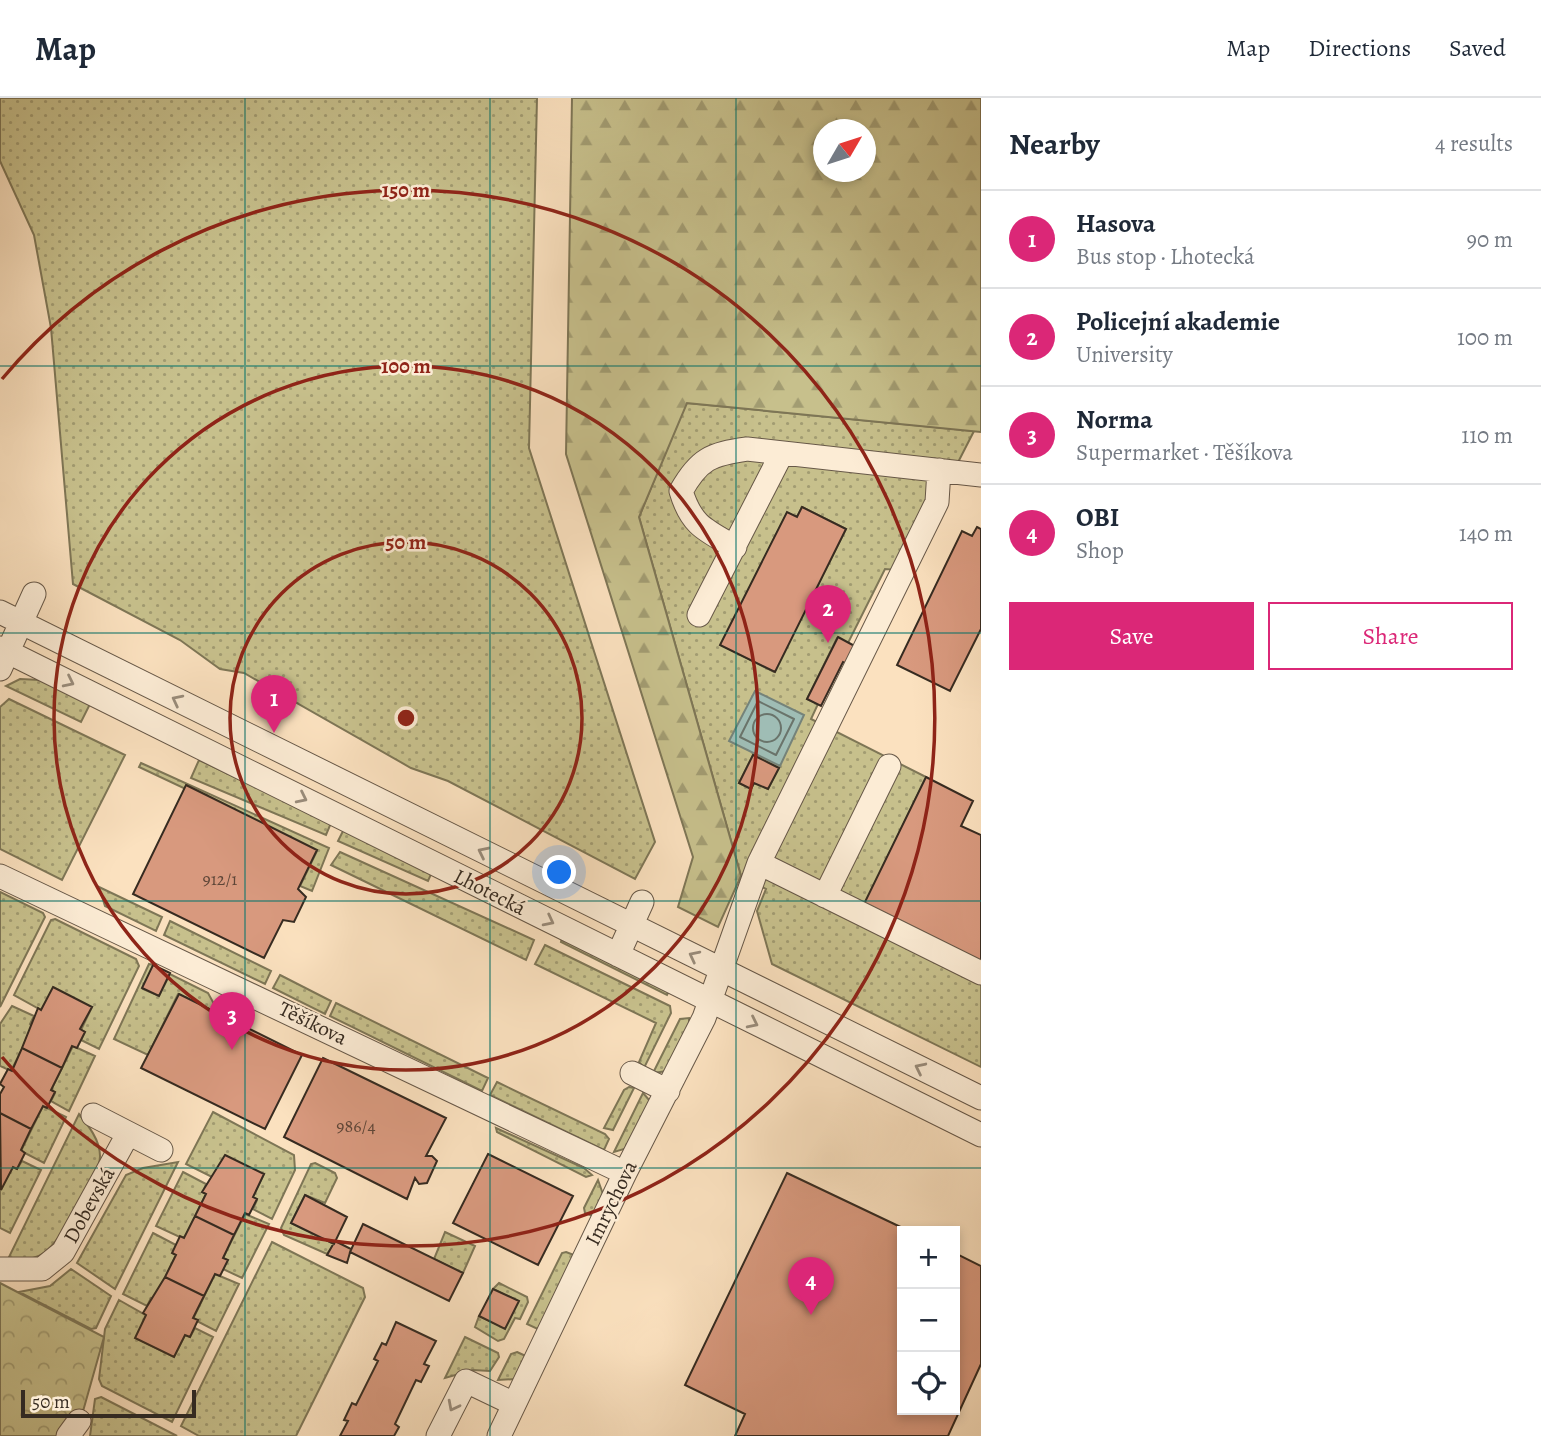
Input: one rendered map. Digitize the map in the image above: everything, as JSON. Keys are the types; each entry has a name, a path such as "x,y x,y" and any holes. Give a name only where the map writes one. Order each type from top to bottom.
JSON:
{"street":[{"path":"734,547 703,529 688,513 681,491 694,468 717,454 747,449 981,475"},
{"path":"699,615 782,453"},
{"name":"Imrychova","path":"499,1436 625,1173 711,1002 759,863 937,502 939,470"},
{"path":"2,656 34,594"},
{"name":"Lhotecká","path":"0,612 981,1098"},
{"name":"Lhotecká","path":"2,656 981,1135"},
{"path":"825,896 889,766"},
{"path":"759,863 981,973"},
{"name":"Těšíkova","path":"0,876 625,1173"},
{"path":"618,956 642,902"},
{"path":"632,1073 668,1091"},
{"path":"93,1115 161,1150"},
{"name":"Dobevská","path":"0,1269 43,1269 63,1252 128,1134"},
{"path":"438,1436 466,1381 514,1404"}],"green space":[{"path":"0,98 537,98 529,448 655,842 635,879 448,781 411,768 244,673 220,669 180,640 73,584 51,328 34,235 0,161"},
{"path":"572,98 981,98 981,432 687,403 639,517 741,876 718,927 678,907 693,857 566,454"},
{"path":"686,403 974,431 907,562 898,570 885,569 848,643 837,638 807,699 818,704 811,719 926,777 864,906 981,964 981,1067 772,964 757,911 766,889 741,876 639,517","holes":["802,507 846,529 774,672 721,645 787,513 797,517","753,755 779,768 768,789 754,783 751,789 739,783"]},
{"path":"20,679 40,680 90,704 81,722 6,686"},
{"path":"9,699 125,755 62,880 0,849 0,707"},
{"path":"199,760 331,823 326,835 191,778"},
{"path":"141,763 329,848 312,891 300,886 317,851 139,767"},
{"path":"344,829 432,872 428,881 338,841"},
{"path":"340,852 534,940 526,960 331,865"},
{"path":"99,887 162,917 156,931 105,906"},
{"path":"0,892 43,913 45,917 0,1007"},
{"path":"55,919 136,959 139,966 99,1049 81,1040 85,1032 81,1030 92,1007 41,1010 14,995 51,920"},
{"path":"170,921 271,971 265,984 164,935"},
{"path":"562,938 669,991 667,995 561,942"},
{"path":"545,945 670,1006 671,1013 644,1068 639,1062 656,1023 535,964"},
{"path":"149,964 154,965 143,989 159,996 170,974 208,993 220,1015 178,994 148,1055 114,1039"},
{"path":"280,975 331,1001 325,1014 273,988"},
{"path":"336,1003 488,1078 482,1091 330,1016"},
{"path":"12,1006 34,1016 30,1024 33,1027 11,1071 0,1066 0,1024"},
{"path":"689,1018 689,1030 667,1071 653,1073 680,1019"},
{"path":"73,1046 95,1056 69,1111 51,1101 55,1093 51,1090"},
{"path":"497,1082 605,1134 609,1139 604,1150 490,1095"},
{"path":"634,1088 613,1130 604,1128 624,1090"},
{"path":"643,1093 650,1101 631,1147 614,1152"},
{"path":"43,1106 66,1117 44,1163 21,1151"},
{"path":"213,1112 294,1155 295,1170 272,1219 253,1209 257,1200 253,1197 264,1174 214,1178 186,1164"},
{"path":"79,1114 98,1144 100,1156 94,1178 60,1235 44,1253 31,1258 8,1259"},
{"path":"496,1128 584,1168 592,1175 586,1177 497,1132"},
{"path":"22,1161 41,1170 10,1233 0,1228 0,1189 13,1167 17,1169"},
{"path":"178,1162 115,1289 77,1263 126,1175 143,1168"},
{"path":"315,1163 335,1173 337,1178 325,1203 305,1195 291,1223 334,1244 327,1254 284,1235 281,1228 311,1164"},
{"path":"183,1172 206,1184 203,1192 206,1194 184,1239 156,1226"},
{"path":"598,1180 604,1197 598,1218 585,1213 584,1208"},
{"path":"245,1214 269,1224 242,1278 223,1269 227,1260 223,1258"},
{"path":"445,1232 475,1246 463,1273 434,1259"},
{"path":"153,1233 176,1245 173,1253 176,1255 155,1299 151,1298 147,1306 123,1294"},
{"path":"272,1242 363,1288 365,1297 296,1436 199,1436 181,1426"},
{"path":"562,1253 579,1257 542,1331 527,1324"},
{"path":"71,1269 111,1296 96,1328 91,1329 19,1292 50,1286"},
{"path":"215,1274 239,1284 216,1331 193,1319"},
{"path":"0,1283 104,1337 76,1436 0,1436"},
{"path":"499,1283 527,1297 528,1302 520,1319 515,1318 504,1339 498,1341 475,1327 479,1316 505,1328 518,1301 493,1289"},
{"path":"119,1300 147,1316 136,1338 174,1357 185,1335 190,1337 195,1328 213,1337 172,1422 102,1386 99,1379 105,1329"},
{"path":"465,1337 498,1353 499,1357 490,1371 473,1370 445,1378"},
{"path":"517,1352 530,1358 516,1379 498,1380 511,1354"},
{"path":"101,1397 177,1436 90,1436 95,1399"}],"water":[{"path":"755,691 804,715 780,766 729,741"}],"building":[{"path":"802,507 846,529 775,672 720,645 787,512 797,517"},
{"path":"977,527 981,529 981,629 950,691 897,665 962,531 972,536"},
{"path":"838,637 862,650 854,667 843,662 821,706 807,699"},
{"path":"753,755 779,768 768,789 754,783 751,789 739,783"},
{"path":"926,777 973,801 961,826 981,835 981,964 863,906"},
{"path":"186,785 317,850 298,889 306,897 294,922 283,920 264,958 133,894"},
{"path":"153,965 170,973 159,996 142,988"},
{"path":"53,987 92,1007 80,1029 85,1032 77,1048 72,1046 62,1068 22,1048 38,1008 41,1010"},
{"path":"179,994 302,1055 265,1129 141,1068"},
{"path":"22,1048 62,1068 51,1090 55,1092 47,1108 43,1106 31,1129 0,1113 0,1094 4,1087 0,1084 8,1069 12,1071"},
{"path":"323,1058 446,1118 426,1156 432,1156 437,1161 427,1183 419,1184 415,1178 407,1199 284,1137"},
{"path":"0,1113 31,1129 21,1150 25,1153 17,1169 13,1167 1,1190"},
{"path":"488,1154 573,1196 538,1265 453,1223"},
{"path":"225,1155 264,1174 253,1197 257,1199 249,1215 245,1213 234,1235 195,1216 206,1194 202,1192"},
{"path":"787,1173 898,1226 897,1415 958,1415 948,1436 735,1436 745,1414 685,1385"},
{"path":"305,1195 347,1217 334,1244 291,1223"},
{"path":"195,1216 234,1235 223,1258 228,1260 220,1276 215,1274 204,1296 165,1277 176,1255 172,1253 180,1236 184,1238"},
{"path":"363,1224 463,1273 449,1301 350,1252"},
{"path":"335,1241 351,1249 347,1263 327,1255"},
{"path":"960,1256 981,1266 981,1364 960,1410"},
{"path":"165,1277 204,1296 193,1318 198,1320 190,1337 185,1335 174,1357 135,1338 146,1315 143,1313"},
{"path":"493,1289 519,1301 505,1329 479,1316"},
{"path":"396,1322 436,1341 424,1364 429,1366 421,1382 416,1380 395,1424 399,1427 394,1436 340,1436 348,1421 344,1420 352,1403 356,1405 378,1361 374,1359 382,1343 386,1345"}],"place":[{"name":"Policejní akademie","path":"828,643"},
{"name":"Hasova","path":"274,733"},
{"name":"Norma","path":"232,1050"},
{"name":"OBI","path":"811,1315"}]}
